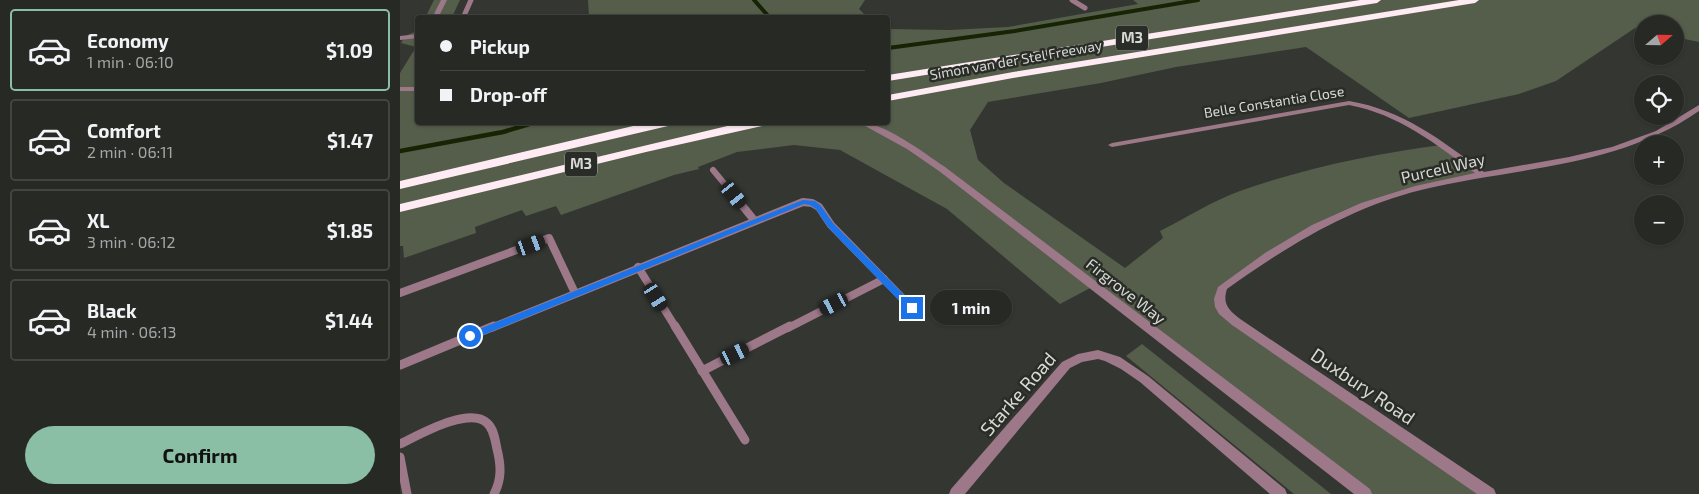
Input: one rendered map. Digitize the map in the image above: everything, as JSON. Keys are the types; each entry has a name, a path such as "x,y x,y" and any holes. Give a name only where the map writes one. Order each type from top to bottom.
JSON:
{"highway":[{"name":"Simon van der Stel Freeway","path":"890,78 1377,0"},
{"name":"Simon van der Stel Freeway","path":"890,98 1014,74 1475,0"},
{"name":"M3","path":"400,185 654,125"},
{"name":"M3","path":"400,208 749,125"}],"street":[{"path":"436,15 444,0"},
{"path":"400,38 415,36"},
{"path":"400,89 415,89"},
{"name":"Belle Constantia Close","path":"1112,145 1349,103 1377,109 1395,117 1441,145 1482,174"},
{"name":"Purcell Way","path":"1219,304 1218,296 1223,287 1289,241 1318,224 1384,198 1417,188 1482,174 1569,160 1628,146 1667,130 1699,107"},
{"name":"Firgrove Way","path":"868,125 910,148 942,169 1365,494"},
{"name":"Duxbury Road","path":"1219,304 1224,313 1236,322 1489,494"},
{"name":"Starke Road","path":"956,494 1066,365 1083,356 1100,354 1124,364 1280,494"}],"lane":[{"path":"464,15 471,0"},
{"path":"1072,0 1085,8"},
{"path":"714,170 754,220"},
{"path":"400,365 754,220 803,202 812,203 819,207 830,225 912,308"},
{"path":"400,293 549,238 575,293"},
{"path":"638,267 745,440"},
{"path":"702,371 884,280"},
{"path":"400,444 460,419 476,417 485,420 491,428 502,470 499,486 494,494"},
{"path":"400,457 407,494"}],"green space":[{"path":"434,0 460,0 453,15 426,15"},
{"path":"588,0 865,0 859,9 865,15 589,15"},
{"path":"1133,0 1699,0 1699,42 1684,39 1684,15 1634,15 1634,29 1556,81 1519,94 1409,118 1306,47 1176,67 1101,83 988,102 970,130 978,160 1004,183 1125,268 1163,238 1160,231 1240,191 1289,175 1339,163 1441,145 1482,174 1417,188 1356,207 1223,287 1219,304 1489,494 1365,494 1094,286 1060,304 947,209 840,150 794,145 737,152 698,167 699,169 674,175 561,215 556,206 526,216 522,210 475,227 476,233 404,258 403,246 400,246 400,73 415,49 415,125 890,125 890,29 949,30 1008,27 1138,4"},
{"path":"415,32 415,47 401,43 405,36"},
{"path":"1142,344 1331,494 1294,494 1126,356"}],"waterway":[{"path":"754,0 767,15"},
{"path":"890,48 1015,31 1198,0"},
{"path":"400,151 503,132 526,125"}],"route":[{"path":"470,336 803,202 812,203 819,207 830,225 912,308"}]}
